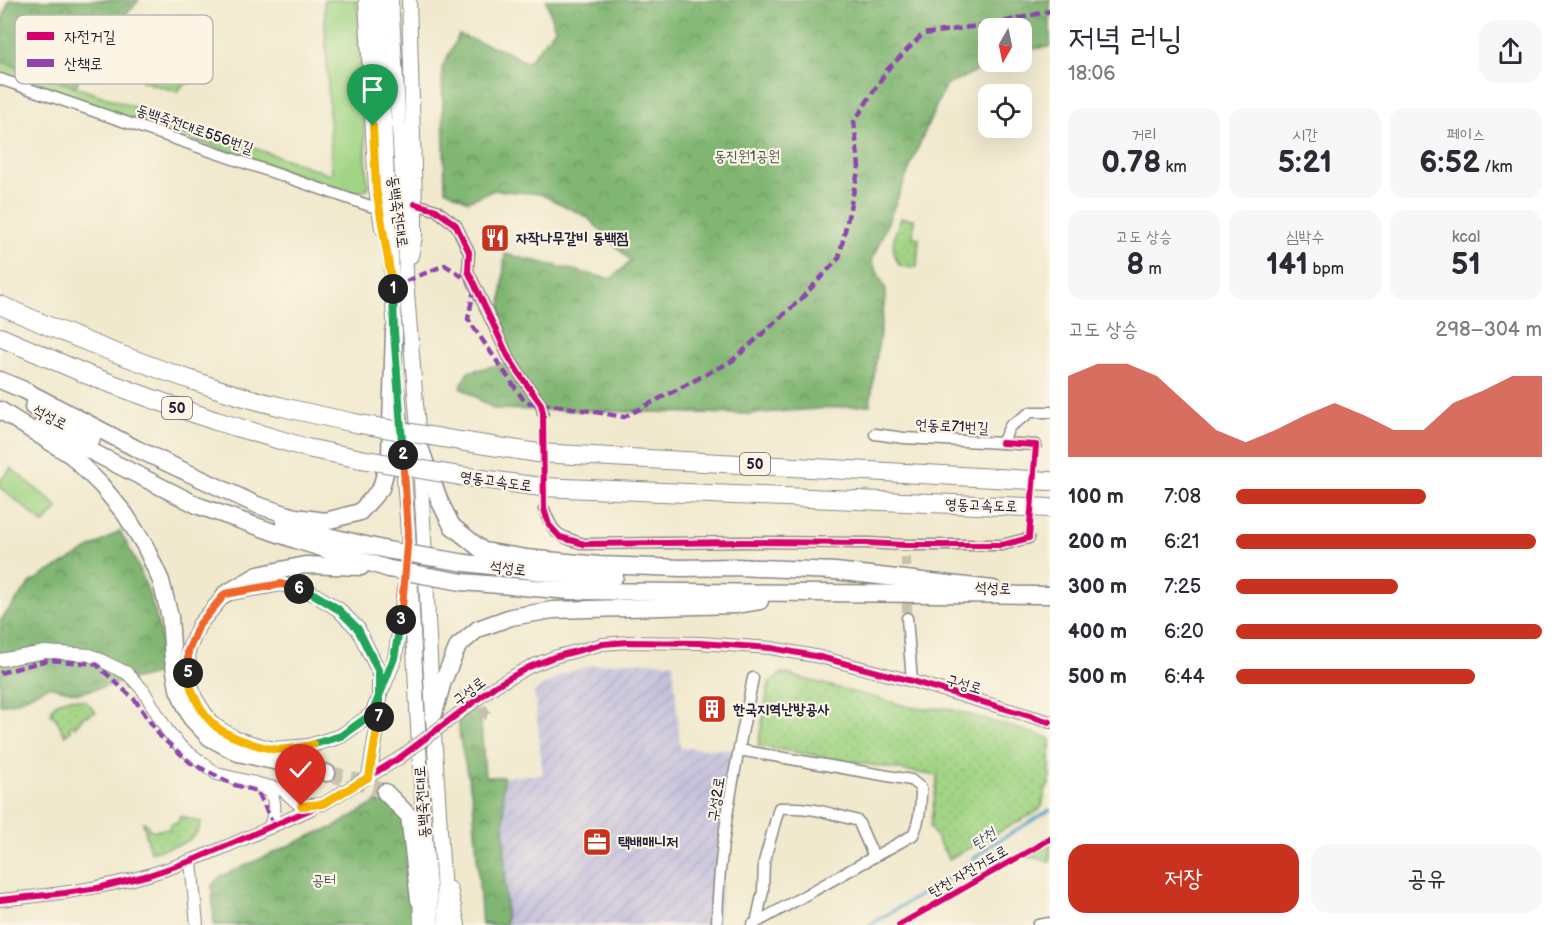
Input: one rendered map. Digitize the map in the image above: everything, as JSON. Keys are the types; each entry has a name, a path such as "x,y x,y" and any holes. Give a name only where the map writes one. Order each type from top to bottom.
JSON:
{"highway":[{"path":"0,296 66,334"},
{"name":"영동고속도로","path":"0,305 66,334 219,389 303,412 460,441 538,453 1050,481"},
{"path":"0,378 137,449 257,505 295,517 326,521 360,512 381,488 390,455 394,331"},
{"name":"영동고속도로","path":"0,337 109,383 216,421 306,448 460,476 541,487 1050,508"},
{"name":"석성로","path":"0,390 115,451 208,494 302,530 387,550 466,563 574,576 830,575 993,589 1050,588"},
{"name":"석성로","path":"0,405 200,506 389,570 462,582 570,591 1050,595"},
{"path":"0,410 72,456 101,485 125,514 145,546 161,581 170,617 178,689 191,718 210,738 238,753 327,773"},
{"path":"419,445 440,502 452,526 483,551 526,558 599,564 835,571 993,589"},
{"path":"225,594 258,575 305,565 389,570"},
{"path":"433,717 446,674 458,646 478,629 511,617 553,610 735,605 804,593"},
{"path":"385,792 410,816 419,900"}],"main road":[{"name":"동백죽전대로","path":"366,0 376,188 379,209 399,283"},
{"name":"동백죽전대로","path":"378,0 399,283 419,445 446,925"},
{"name":"동백죽전대로","path":"391,0 405,223 394,331 408,533 421,785 432,925"},
{"name":"동백죽전대로","path":"399,283 415,237 409,0"},
{"path":"369,777 379,716 379,672 358,629 338,609 312,593 281,584 225,594 199,625 188,651 189,678 195,698 212,724 237,739 273,749 309,746 341,736 372,714 394,658 401,621 408,533"},
{"path":"421,925 419,900 425,832"},
{"path":"441,850 458,925"}],"street":[{"name":"동백죽전대로556번길","path":"0,80 379,209"},
{"path":"415,204 436,210 456,225 469,252 468,271 508,356 541,404 543,413"},
{"name":"언동로71번길","path":"875,434 904,438 1002,443 1010,426 1030,412 1050,412"},
{"path":"1002,443 1036,445"},
{"path":"544,509 549,525 560,537 584,544 743,542 1002,545 1029,538"},
{"path":"905,545 906,557"},
{"path":"907,618 912,681"},
{"name":"구성로","path":"0,900 98,888 149,875 190,861 269,828 323,804 399,759 495,686 529,667 554,657 603,644 700,643 771,648 820,657 912,681 1050,722"},
{"path":"0,660 45,652 90,655 127,672 143,690 167,730 180,746 217,774 283,790 301,806 323,804"},
{"name":"구성2로","path":"717,925 719,874 753,678"},
{"path":"739,750 911,780 921,788 918,825 913,835 754,924"},
{"path":"253,783 272,794 275,812 269,828"},
{"path":"754,924 763,891 764,862 779,808 796,807 821,810 858,821 874,857"},
{"path":"190,861 197,925"},
{"path":"1038,925 1050,923"}],"shaded area":[{"path":"628,661 673,663 680,748 739,750 717,925 506,925 503,777 543,774 534,692 561,675 589,666"}],"green space":[{"path":"9,0 139,0 124,15 15,15 15,66 0,61 0,29"},
{"path":"324,0 357,0 368,189 355,194 27,84 67,84 332,175"},
{"name":"동진원1공원","path":"546,0 1050,0 1050,47 1032,49 1032,18 978,18 978,70 945,86 872,261 886,290 870,405 748,414 494,409 460,387 468,372 511,362 500,320 505,254 611,279 631,261 587,217 540,194 494,190 468,201 445,189 442,68 459,35 505,51 527,63 555,29"},
{"path":"0,61 15,66 15,80 0,75"},
{"path":"152,84 186,84 177,92"},
{"path":"901,218 914,219 913,237 919,238 917,267 900,266 894,254 894,237"},
{"path":"11,468 58,507 44,524 0,487 0,481"},
{"path":"120,531 150,597 162,643 164,672 78,693 48,686 18,701 0,705 0,621 31,582"},
{"path":"782,673 909,707 946,708 1050,738 1050,784 1046,788 1042,806 1038,811 949,859 930,827 938,776 758,746 769,683"},
{"path":"456,694 479,714 485,777 503,777 506,925 482,925 473,801 460,739"},
{"path":"71,698 85,701 96,712 83,717 75,727 73,725 69,728 71,731 65,735 56,718 50,714 55,705"},
{"name":"공터","path":"394,792 405,806 417,925 214,925 212,885 220,877 332,828"},
{"path":"180,816 201,822 194,836 182,844 150,852 143,822 149,829 168,830 171,824 178,822"},
{"path":"1050,843 1050,861 1025,856"}],"waterway":[{"name":"탄천","path":"869,925 954,875 988,847 1050,810"}],"tunnel":[{"path":"543,413 544,509"},
{"path":"1029,538 1036,445"},
{"path":"906,557 907,618"},
{"path":"473,695 490,716"},
{"path":"327,773 385,792"}],"marked path":[{"path":"406,281 445,265 475,285 468,319 525,402 624,417 732,361 801,299 839,258 859,167 854,122 887,70 923,34 998,23 1050,11"},
{"path":"0,673 48,660 96,664 135,700 160,736 191,763 235,785 257,791 274,825"}],"cycle path":[{"path":"415,204 436,210 456,225 469,252 468,271 508,356 541,404 544,509 549,525 560,537 584,544 743,542 1002,545 1029,538 1036,445 1002,443"},
{"path":"0,900 98,888 191,861 323,804 398,759 495,686 529,667 554,657 603,644 700,643 771,648 820,657 912,681 1050,722"},
{"name":"탄천 자전거도로","path":"899,925 1050,839"}],"place":[{"name":"자작나무갈비 동백점","path":"495,238"},
{"name":"한국지역난방공사","path":"712,709"},
{"name":"택배매니저","path":"597,842"}],"route":[{"path":"301,806 323,804 369,777 379,716 379,672 358,629 338,609 312,593 281,584 225,594 199,625 188,651 189,678 195,698 212,724 237,739 273,749 309,746 341,736 372,714 394,658 401,621 408,533 394,331 393,284 376,188 373,126"}]}
